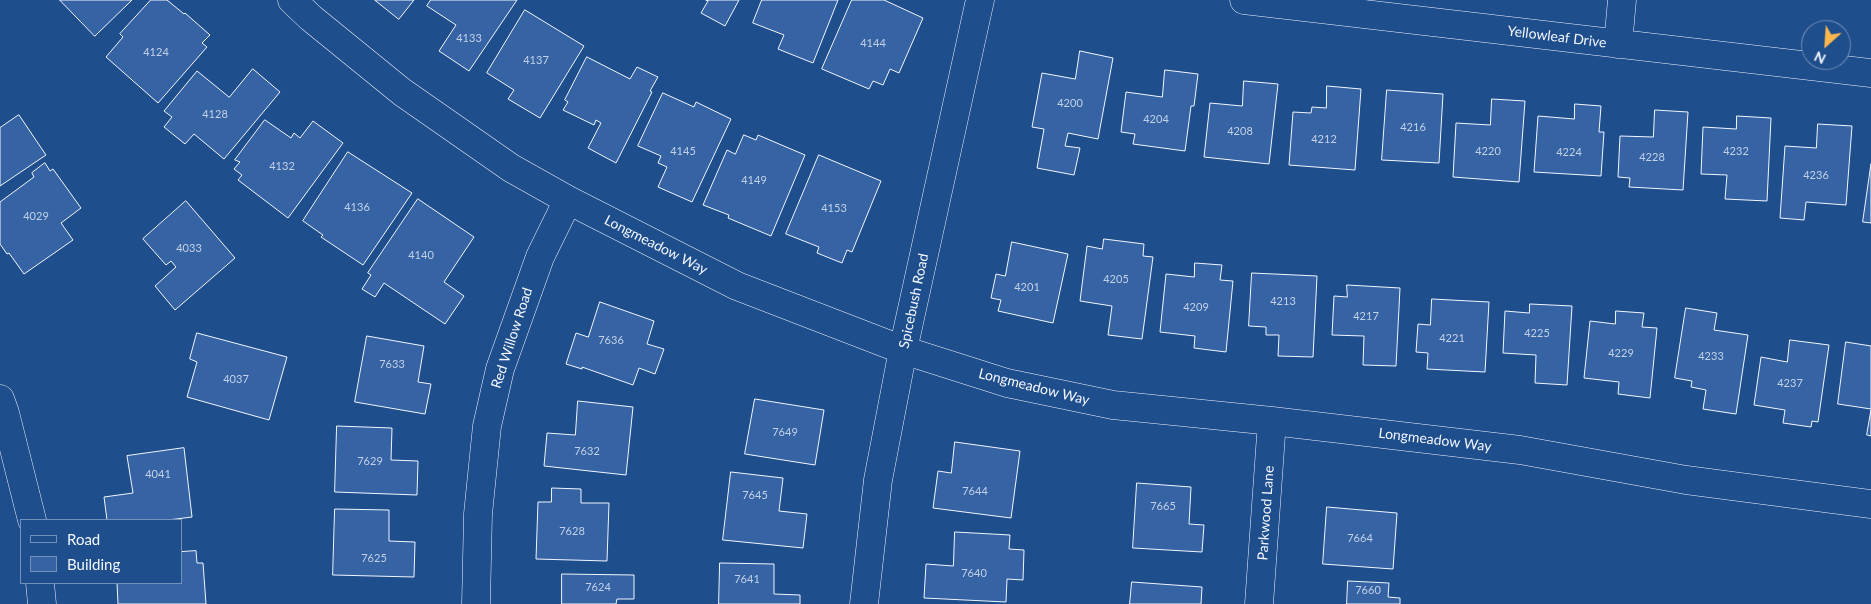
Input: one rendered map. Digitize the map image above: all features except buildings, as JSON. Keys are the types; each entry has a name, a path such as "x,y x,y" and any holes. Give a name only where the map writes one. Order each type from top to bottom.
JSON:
{"street":[{"name":"Longmeadow Way","path":"292,0 311,18 402,92 511,168 568,200 737,286 903,350 1007,383 1113,406 1272,421 1520,450 1686,480 1871,504"},
{"name":"Spicebush Road","path":"864,604 878,480 903,350 980,0"},
{"name":"Yellowleaf Drive","path":"1244,0 1871,74"},
{"path":"1618,44 1622,0"},
{"name":"Red Willow Road","path":"476,604 478,514 486,426 500,369 540,257 568,200"},
{"path":"0,399 32,519"},
{"name":"Parkwood Lane","path":"1259,604 1272,421"},
{"path":"40,584 42,604"}]}
